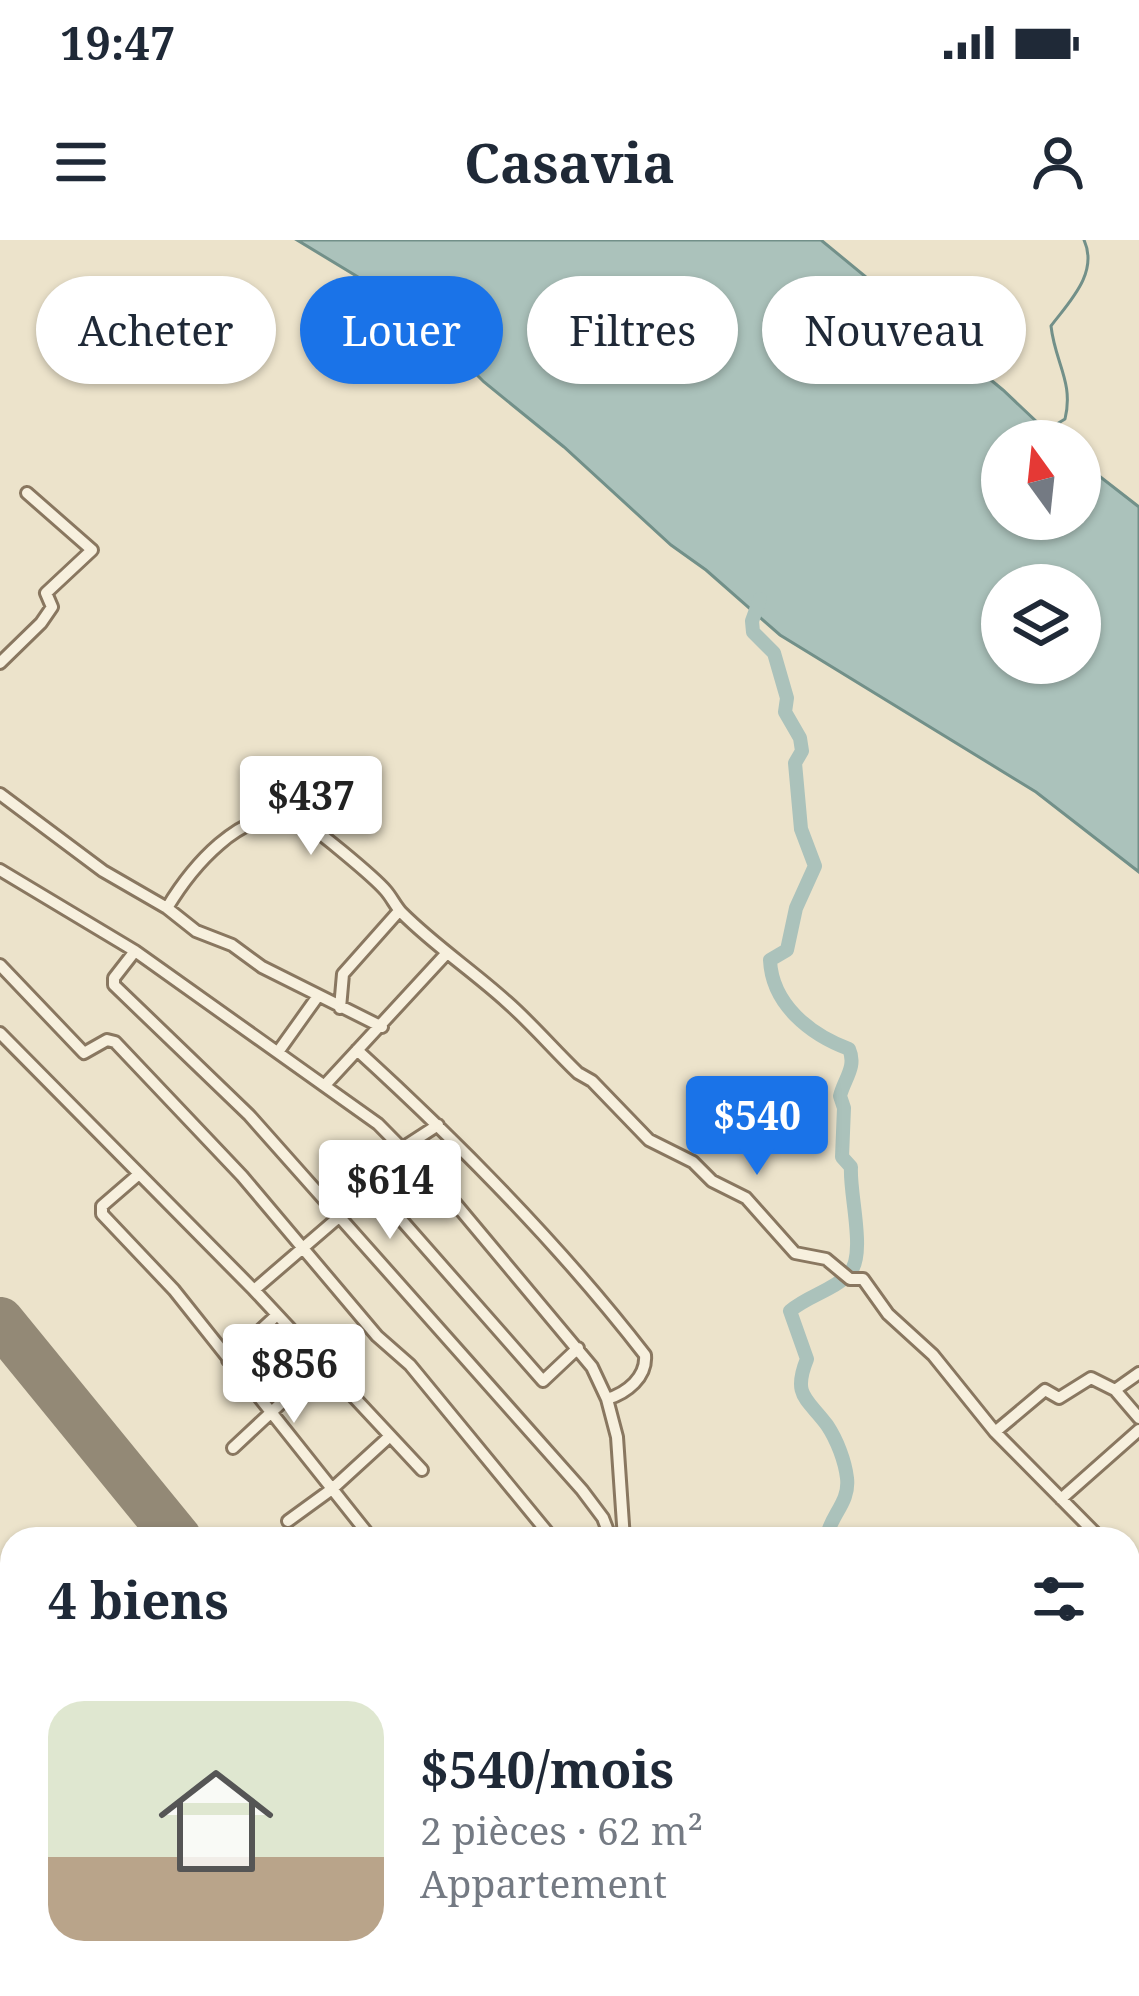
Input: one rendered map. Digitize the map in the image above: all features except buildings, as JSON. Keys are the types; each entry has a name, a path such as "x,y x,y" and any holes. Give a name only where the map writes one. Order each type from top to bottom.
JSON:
{"street":[{"path":"0,663 52,607 46,593 92,550 27,493"},
{"path":"0,794 103,871 196,931 232,945 262,967 382,1027"},
{"path":"166,908 186,875 210,852 258,822 290,816 311,825 364,870 446,953 506,1001 649,1140 693,1162 712,1180 746,1198 795,1253 826,1259 850,1280 863,1279 888,1314 933,1355 994,1432 1089,1527"},
{"path":"0,870 135,951 325,1085 378,1124 450,1197 592,1366 608,1399 617,1437 623,1527"},
{"path":"340,1008 343,974 399,910"},
{"path":"135,951 114,985 200,1065 340,1216 582,1490 606,1527"},
{"path":"325,1085 446,953"},
{"path":"0,965 84,1053 107,1040 115,1042 242,1176 377,1336 448,1409 543,1527"},
{"path":"278,1052 318,996"},
{"path":"0,1033 254,1290 422,1470"},
{"path":"357,1050 437,1124 587,1283 645,1355 646,1364 638,1377 623,1394 608,1399"},
{"path":"340,1216 338,1209 401,1149 437,1124"},
{"path":"139,1174 102,1206 103,1214 174,1290 362,1527"},
{"path":"369,1183 543,1381 578,1348"},
{"path":"254,1290 340,1216"},
{"path":"228,1360 277,1316"},
{"path":"232,1448 293,1392 327,1369"},
{"path":"1115,1390 1139,1373"},
{"path":"994,1432 1045,1390 1059,1398 1093,1377 1115,1390 1139,1418"},
{"path":"1061,1499 1139,1430"},
{"path":"288,1521 390,1436"}],"water":[{"path":"297,240 821,240 865,276 762,276 762,384 996,384 1035,420 981,420 981,540 1101,540 1101,477 1139,507 1139,872 1036,792 780,635 671,545 486,384 503,384 503,276 356,276"}],"waterway":[{"path":"1063,420 1066,383 1051,326 1085,275 1088,252 1084,240"},
{"path":"760,599 753,632 774,653 787,698 785,712 800,738 802,751 795,763 801,829 815,866 796,908 787,950 770,960 772,976 796,1016 821,1036 849,1049 852,1062 840,1096 844,1108 842,1157 851,1167 857,1253 843,1280 790,1311 807,1359 801,1389 831,1431 846,1471 846,1495 830,1527"}],"runway":[{"path":"0,1321 168,1527"}]}
